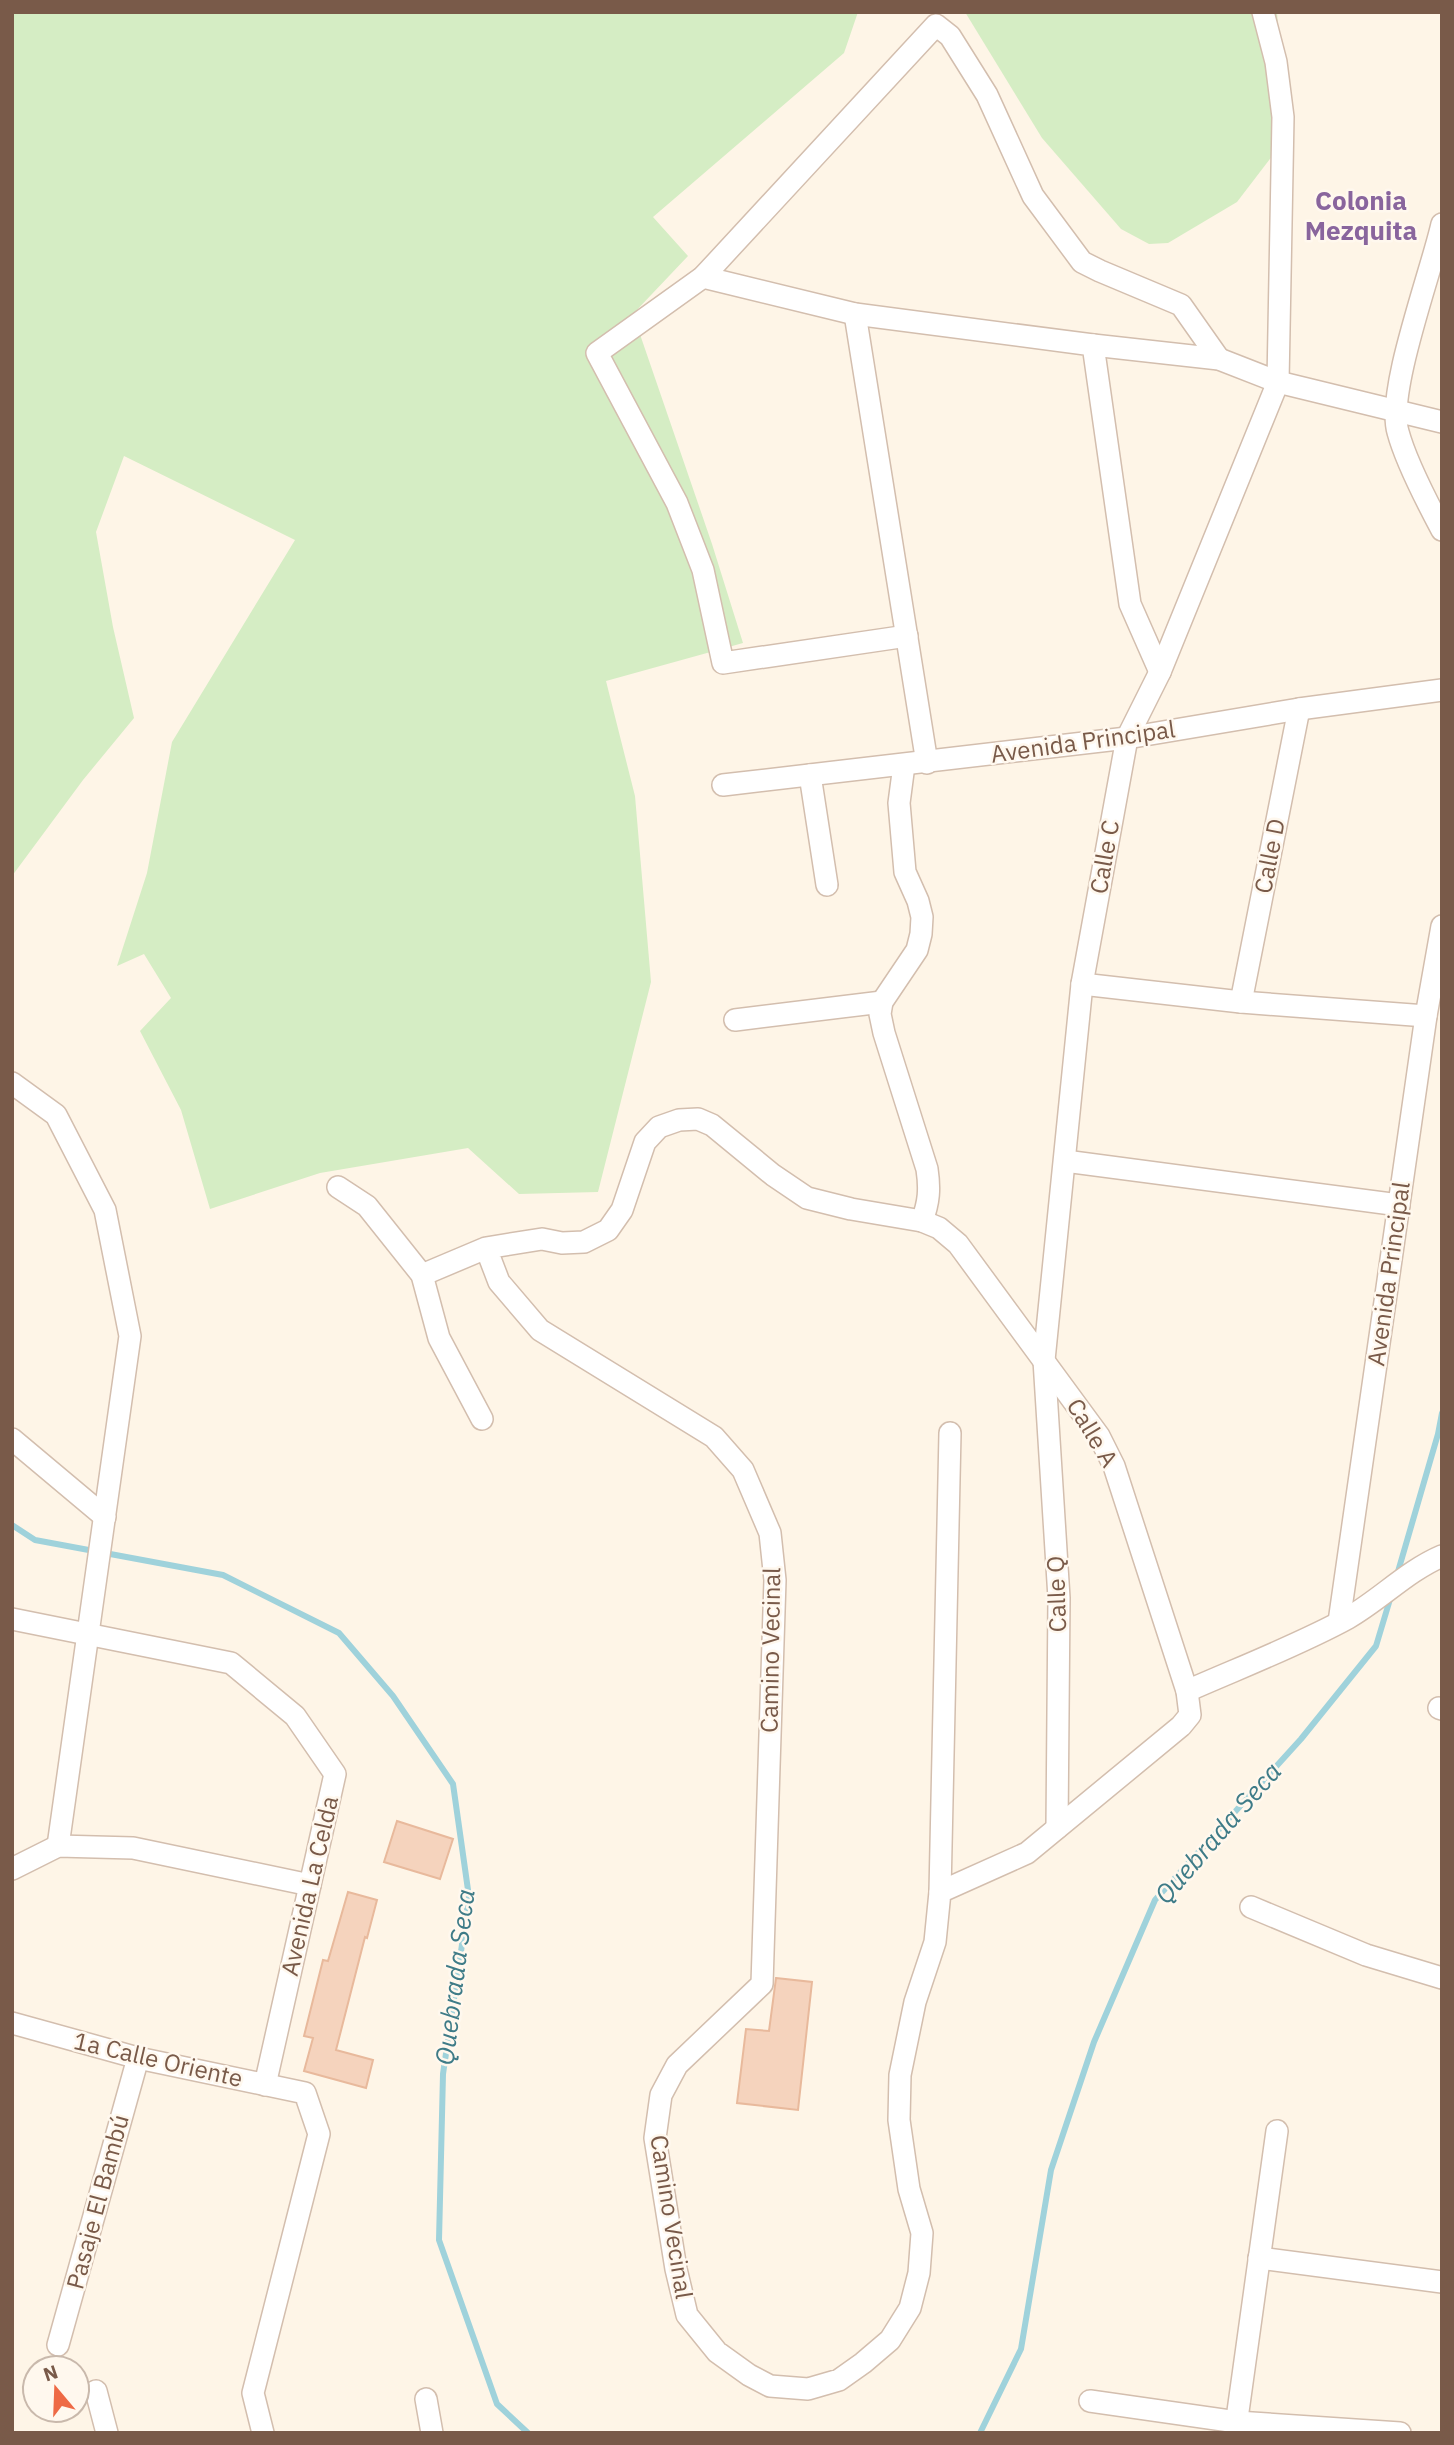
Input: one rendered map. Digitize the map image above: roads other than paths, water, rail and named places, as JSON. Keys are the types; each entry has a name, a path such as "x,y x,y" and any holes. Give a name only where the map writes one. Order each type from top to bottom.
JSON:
{"street":[{"path":"1264,12 1276,62 1283,117 1278,382"},
{"path":"907,636 723,663 703,570 677,503 597,353 703,277 936,25 950,36 987,95 1033,197 1082,261 1181,305 1219,359"},
{"path":"1442,224 1395,410 1397,432 1442,530"},
{"path":"703,277 855,314 1219,359 1278,382 1442,422"},
{"path":"855,314 928,762"},
{"path":"1093,345 1130,604 1160,671"},
{"name":"Calle C","path":"1044,1360 1082,984 1127,738 1160,671 1278,382"},
{"name":"Avenida Principal","path":"723,785 1127,738 1299,709 1442,690"},
{"name":"Calle D","path":"1241,1002 1299,709"},
{"path":"422,1275 486,1248 542,1239 562,1243 584,1242 608,1230 622,1210 645,1142 659,1127 679,1120 698,1119 712,1125 773,1175 807,1198 850,1209 922,1221 930,1186 880,1014 882,1002 912,958 921,934 922,917 918,901 905,872 899,803 904,765"},
{"path":"810,775 827,885"},
{"name":"Avenida Principal","path":"1339,1622 1426,1016 1442,926"},
{"path":"1082,984 1241,1002 1426,1016"},
{"path":"735,1020 882,1002"},
{"path":"12,1083 56,1115 105,1210 130,1336 58,1846"},
{"path":"1065,1161 1399,1205"},
{"path":"338,1187 368,1206 422,1275 439,1338 482,1419"},
{"name":"Calle A","path":"922,1221 939,1228 958,1244 1099,1436 1114,1466 1187,1691"},
{"name":"Camino Vecinal","path":"486,1248 499,1282 540,1330 714,1437 743,1470 770,1533 775,1580 762,1984 677,2065 661,2095 655,2138 676,2269 687,2315 717,2352 770,2386 808,2389 839,2380 890,2340 910,2308 919,2273 922,2233 909,2189 899,2120 900,2075 915,2002 935,1942 940,1892 950,1433"},
{"name":"Calle Q","path":"1044,1360 1059,1598 1057,1828"},
{"path":"12,1439 105,1517"},
{"path":"940,1892 1027,1853 1181,1726 1190,1715 1187,1691 1339,1622 1379,1598 1409,1573 1442,1556"},
{"name":"Avenida La Celda","path":"12,1619 231,1663 295,1716 335,1774 265,2085"},
{"path":"12,1869 58,1846 133,1848 310,1885"},
{"path":"1251,1907 1366,1955 1442,1978"},
{"name":"1a Calle Oriente","path":"12,2023 138,2058 305,2093 319,2134 253,2393 262,2433"},
{"name":"Pasaje El Bambú","path":"58,2345 138,2058"},
{"path":"1236,2427 1277,2131"},
{"path":"1259,2258 1442,2282"},
{"path":"96,2391 107,2433"},
{"path":"426,2399 432,2433"},
{"path":"1090,2401 1236,2427 1400,2433"}],"waterway":[{"name":"Quebrada Seca","path":"1397,1575 1442,1413"},
{"name":"Quebrada Seca","path":"12,1525 35,1540 223,1575 339,1633 393,1696 453,1784 469,1897 443,2074 439,2240 497,2404 528,2433"},
{"name":"Quebrada Seca","path":"980,2433 1021,2349 1051,2170 1094,2042 1155,1900 1301,1739 1376,1646 1391,1596"}],"district":[{"name":"Colonia Mezquita","path":"1361,216"}]}
